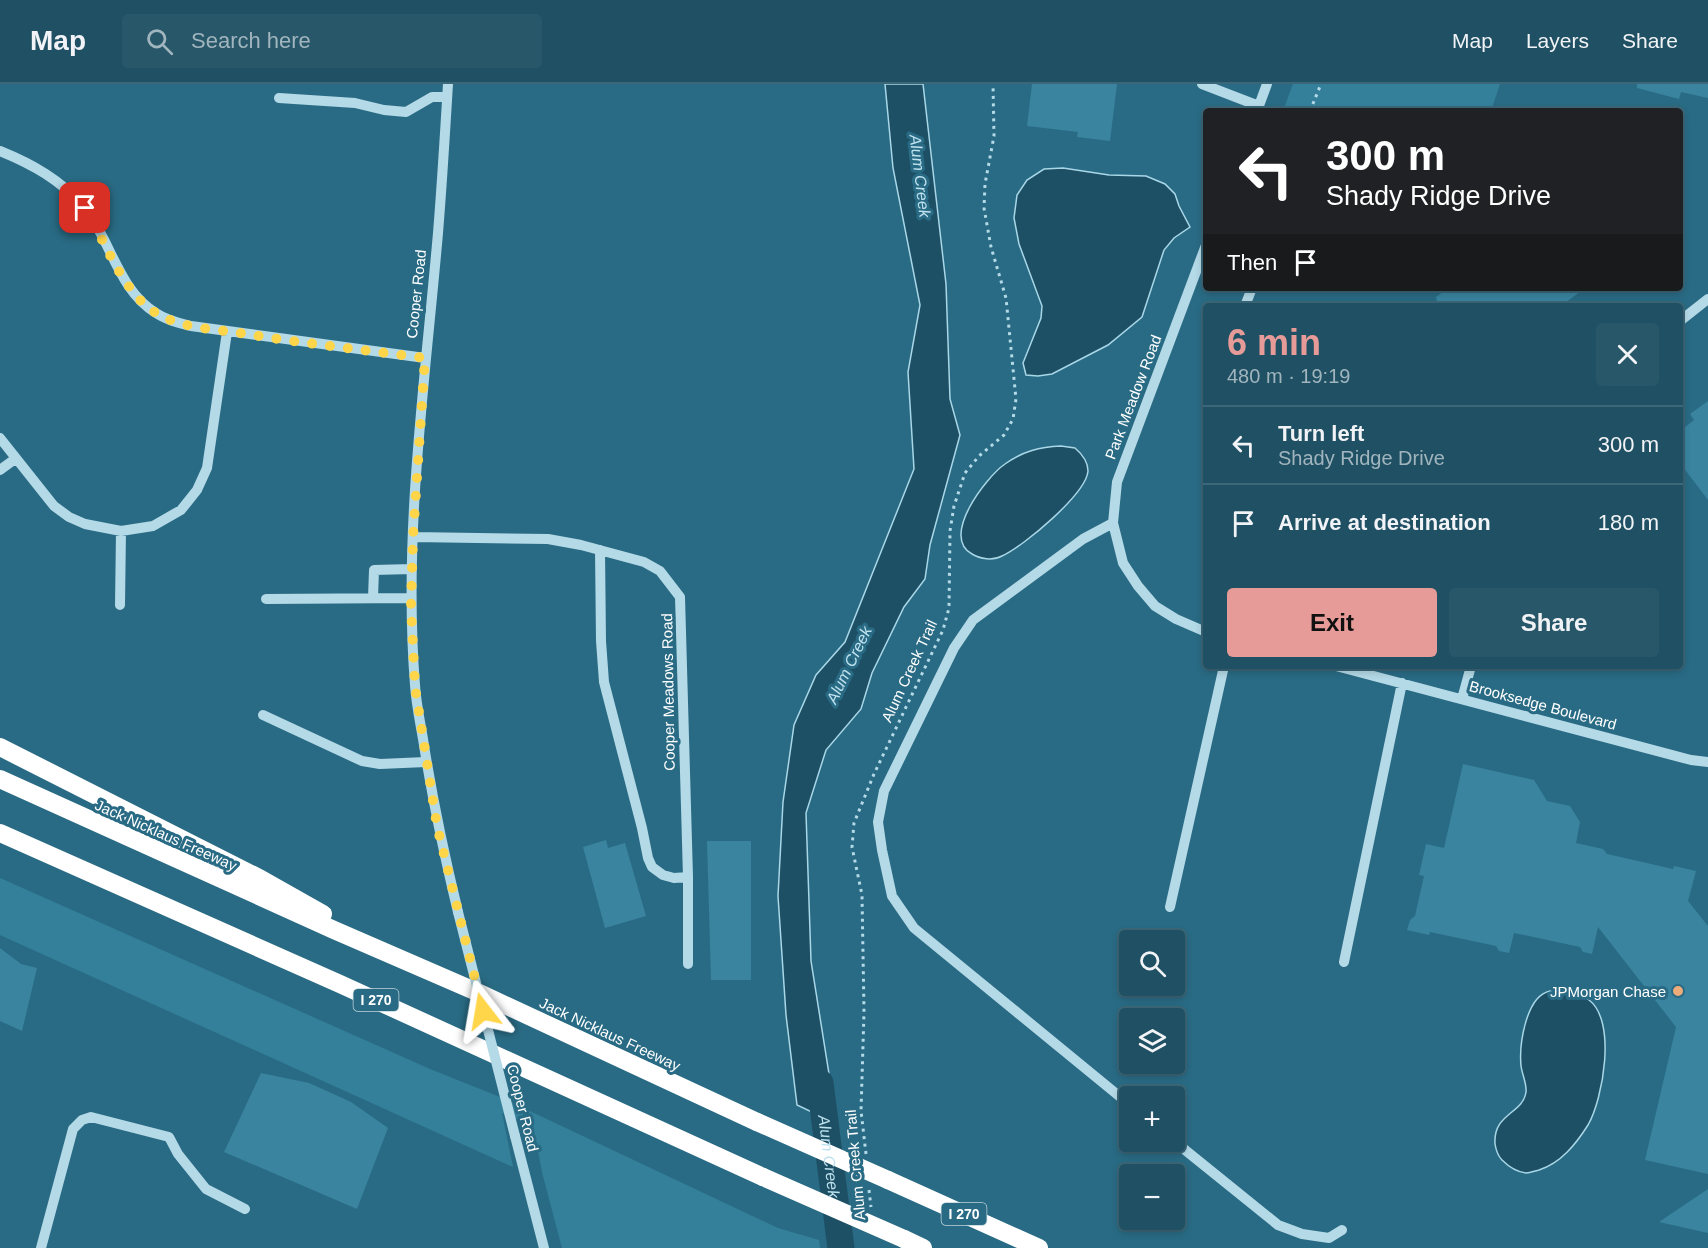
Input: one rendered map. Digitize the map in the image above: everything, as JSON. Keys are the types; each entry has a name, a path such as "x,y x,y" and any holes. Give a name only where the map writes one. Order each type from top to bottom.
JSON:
{"highway":[{"path":"0,747 261,879 406,961"},
{"name":"Jack Nicklaus Freeway","path":"0,779 1040,1248"},
{"name":"I 270","path":"0,833 923,1248"},
{"path":"0,842 121,886"}],"street":[{"name":"Cooper Road","path":"448,84 438,235 425,358 413,537 411,598 415,687 437,826 544,1248"},
{"path":"1202,84 1258,108 1267,84"},
{"path":"279,98 355,103 384,110 406,111 432,97 447,97"},
{"path":"0,151 42,171 70,192 85,208 129,287 155,313 191,326 227,332 425,358"},
{"name":"Park Meadow Road","path":"1203,253 1117,482 1113,523 1123,563 1138,586 1155,606 1176,619 1203,631"},
{"path":"1683,319 1708,299"},
{"path":"0,438 54,506 69,517 85,524 121,531 153,526 181,510 197,490 207,468 227,332"},
{"path":"0,470 15,459"},
{"path":"1113,523 1083,539 973,620 954,648 884,791 878,822 892,896 914,928 1119,1096"},
{"path":"120,606 121,531"},
{"name":"Cooper Meadows Road","path":"413,537 548,539 581,544 644,562 660,571 680,597 688,877 688,964"},
{"path":"600,550 604,682 648,858 652,867 663,875 674,878 688,877"},
{"path":"373,598 374,570 412,569"},
{"path":"266,598 411,598"},
{"path":"1170,907 1223,669"},
{"name":"Brooksedge Boulevard","path":"1348,669 1691,760 1708,762"},
{"path":"1462,699 1470,669"},
{"path":"1344,962 1402,683"},
{"path":"264,715 362,760 380,764 426,762"},
{"path":"41,1248 73,1129 82,1120 91,1118 169,1137 178,1154 206,1189 245,1209"},
{"path":"1185,1150 1278,1226 1302,1234 1329,1238 1342,1230"}],"path":[{"name":"Alum Creek Trail","path":"866,1156 861,1111 864,1012 862,895 852,847 854,824 874,774 944,630 949,608 950,531 954,506 965,473 979,456 1004,435 1013,419 1016,399 1006,298 991,247 984,208 985,184 994,136 993,84"},
{"path":"1311,108 1321,84"},
{"name":"Alum Creek Trail","path":"868,1179 872,1214"}],"shaded area":[{"path":"1293,84 1500,84 1492,108 1284,108"},
{"path":"0,878 430,1069 500,1097 778,1228 819,1240 820,1248 562,1248 542,1172 533,1126 502,1113 513,1167 0,935"}],"water":[{"path":"885,84 923,84 946,284 950,399 960,435 930,545 925,579 904,607 872,673 861,709 826,750 806,813 811,961 837,1124 797,1105 786,1015 778,896 783,802 794,725 816,675 845,642 914,469 908,372 920,305 893,168"},
{"path":"1063,168 1109,175 1146,176 1165,184 1175,194 1190,227 1174,238 1164,250 1142,317 1108,345 1052,374 1026,375 1023,363 1041,318 1042,306 1019,244 1014,218 1017,195 1027,180 1044,169"},
{"path":"1061,446 1075,448 1082,455 1088,471 1085,481 1066,505 1024,542 998,558 983,558 972,554 963,546 961,535 963,521 987,481 1005,464 1018,456 1039,449"},
{"path":"1550,991 1576,993 1589,1000 1598,1010 1603,1025 1605,1061 1598,1097 1588,1125 1561,1158 1547,1167 1526,1173 1507,1164 1497,1153 1496,1134 1503,1120 1524,1099 1526,1089 1521,1066 1523,1034 1535,1002"}],"building":[{"path":"1032,84 1117,84 1110,141 1077,137 1078,132 1027,126"},
{"path":"1637,84 1708,84 1708,98 1681,92 1679,99 1637,88"},
{"path":"1444,291 1581,291 1565,303 1437,303 1436,297"},
{"path":"1708,401 1708,500 1683,467 1683,429 1694,420 1690,414"},
{"name":"JPMorgan Chase","path":"1463,764 1534,780 1547,801 1570,806 1580,822 1576,843 1603,849 1607,854 1673,869 1674,866 1696,871 1688,901 1708,926 1708,1174 1645,1160 1676,1027 1598,927 1592,954 1583,952 1580,947 1514,933 1509,953 1499,951 1496,946 1430,932 1429,935 1407,930 1410,920 1415,916 1424,876 1419,875 1426,844 1444,848"},
{"path":"606,840 608,848 625,843 646,916 605,928 583,847"},
{"path":"707,841 751,841 751,980 711,980"},
{"path":"0,948 21,964 37,968 22,1031 0,1021"},
{"path":"261,1073 309,1083 351,1102 388,1128 357,1209 224,1152"},
{"path":"1708,1189 1708,1233 1659,1222"}],"waterway":[{"name":"Alum Creek","path":"820,1083 841,1248"}],"place":[{"name":"JPMorgan Chase","path":"1678,991"}],"route":[{"path":"85,208 129,287 155,313 173,321 249,335 425,358 413,537 411,606 415,687 437,826 483,1011"}]}
